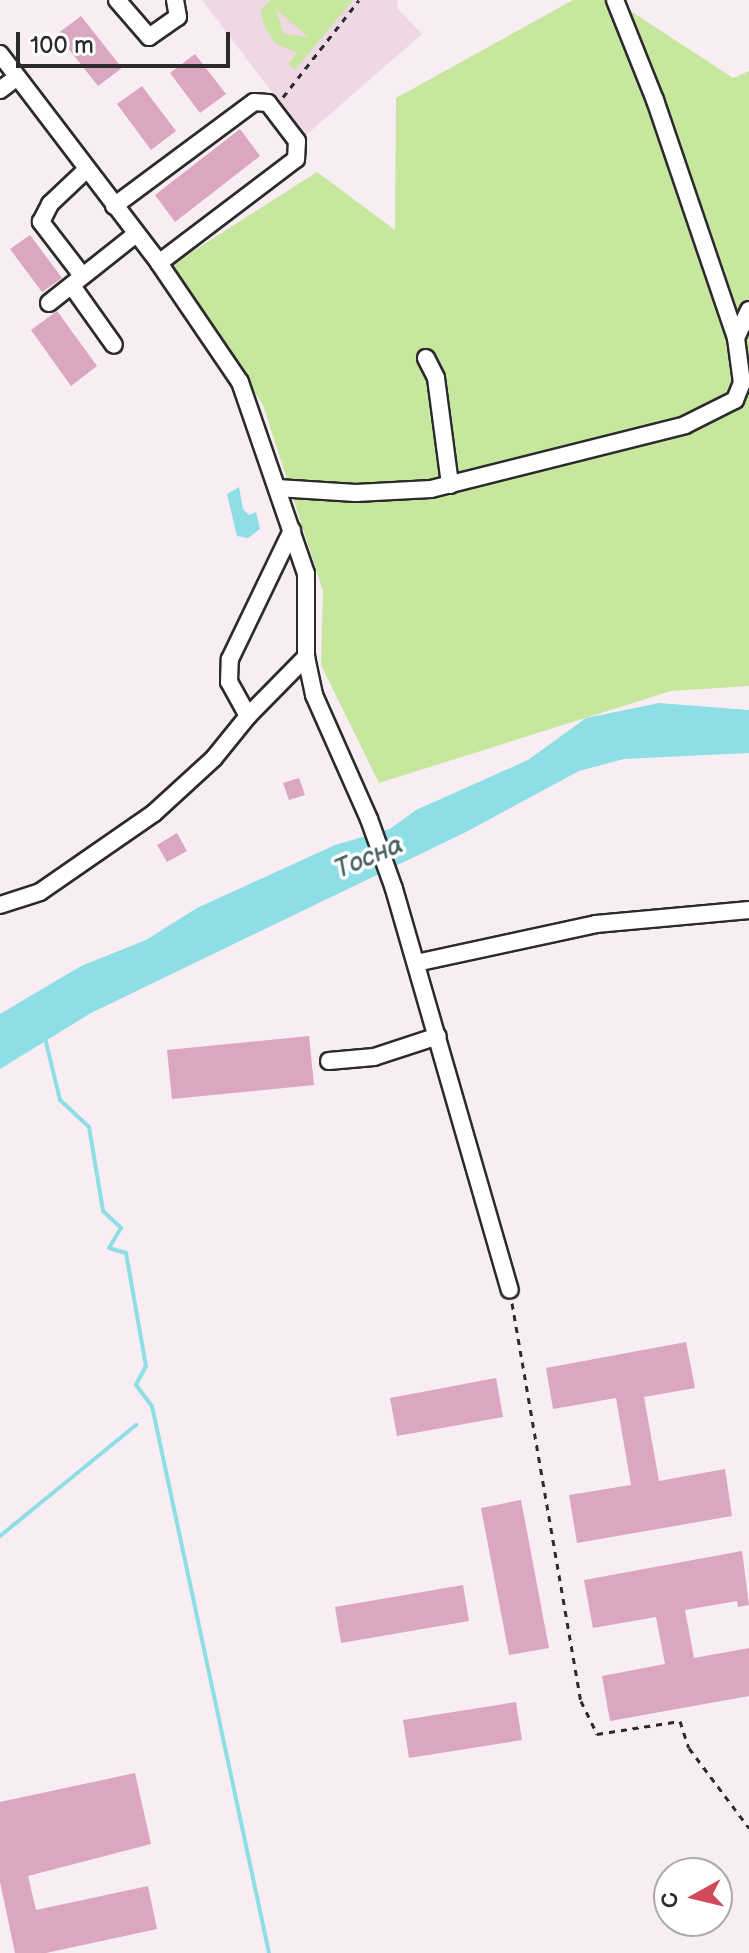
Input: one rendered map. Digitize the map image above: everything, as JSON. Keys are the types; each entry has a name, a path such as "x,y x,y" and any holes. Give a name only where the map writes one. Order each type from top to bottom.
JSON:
{"street":[{"path":"117,0 149,37 178,17 175,0"},
{"path":"277,488 394,493 450,485 685,425 719,412 735,400 742,383 736,338 665,126 615,0"},
{"path":"0,54 159,263 240,382 292,530 309,592 306,657 314,695 369,819 394,889 510,1290"},
{"path":"0,90 17,77"},
{"path":"114,206 254,102 268,103 297,141 296,159 159,263"},
{"path":"87,169 50,204 41,222 114,345"},
{"path":"49,303 136,234"},
{"path":"736,338 749,310"},
{"path":"426,358 436,378 450,485"},
{"path":"248,716 229,682 230,659 292,530"},
{"path":"0,905 40,892 154,813 214,758 248,716 306,657"},
{"path":"416,963 596,924 749,910"},
{"path":"329,1061 374,1057 438,1036"}],"path":[{"path":"273,110 359,0"},
{"path":"510,1290 522,1382 581,1701 597,1734 680,1721 689,1748 749,1828"}],"shaded area":[{"path":"202,0 398,0 397,8 422,34 305,136"}],"green space":[{"path":"270,0 353,0 295,70 288,64 297,52 276,44 264,26 261,11","holes":["277,10 308,37 284,34"]},
{"path":"573,0 614,0 733,78 749,71 749,686 671,691 379,783 321,665 323,591 263,405 170,266 317,172 395,230 396,98"}],"water":[{"path":"239,487 243,509 249,515 256,512 260,529 248,538 237,536 227,494"},
{"name":"Тосна","path":"659,703 749,710 749,753 624,759 579,771 466,832 91,1013 0,1069 0,1014 81,966 146,940 197,908 335,845 390,829 416,810 528,760 586,718"}],"building":[{"path":"81,16 122,68 98,86 57,34"},
{"path":"195,54 226,94 200,113 170,73"},
{"path":"142,86 176,131 151,150 117,104"},
{"path":"240,129 260,156 175,222 155,195"},
{"path":"30,235 62,278 42,292 10,249"},
{"path":"57,311 97,366 71,386 31,330"},
{"path":"299,778 305,795 289,800 283,783"},
{"path":"177,833 187,851 167,862 157,845"},
{"path":"309,1036 314,1085 172,1099 167,1050"},
{"path":"686,1342 695,1388 644,1397 659,1481 725,1469 732,1516 577,1543 569,1495 631,1485 616,1398 553,1409 546,1368"},
{"path":"496,1378 503,1417 397,1436 390,1398"},
{"path":"521,1500 549,1648 509,1655 481,1508"},
{"path":"742,1551 749,1605 738,1607 737,1601 685,1610 694,1658 749,1648 749,1696 610,1721 602,1676 665,1664 656,1617 593,1628 584,1580"},
{"path":"463,1585 469,1621 341,1643 335,1607"},
{"path":"516,1702 522,1740 409,1758 403,1720"},
{"path":"135,1773 151,1844 28,1876 36,1910 148,1886 157,1929 46,1953 15,1953 0,1882 0,1802"}],"waterway":[{"path":"45,1038 60,1100 89,1127 103,1211 121,1228 109,1248 126,1253 146,1366 136,1385 152,1406 269,1953"},
{"path":"0,1536 136,1425"}]}
